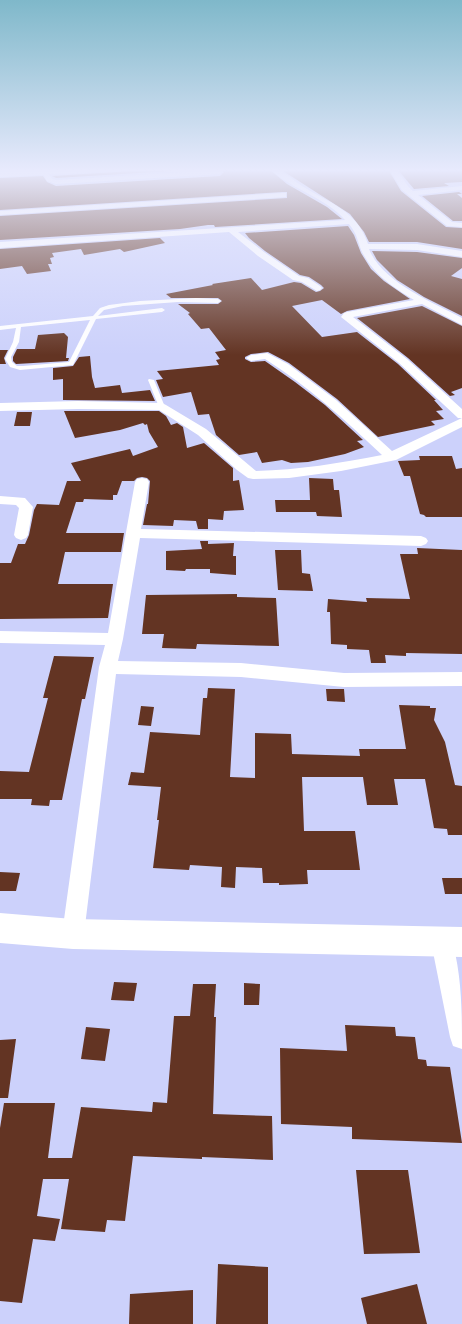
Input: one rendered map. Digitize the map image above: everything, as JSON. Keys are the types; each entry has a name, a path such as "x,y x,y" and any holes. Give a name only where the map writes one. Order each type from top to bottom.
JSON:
{"street":[{"path":"0,245 207,231"},
{"path":"232,231 261,254 290,274 296,278 305,280 317,288"},
{"path":"359,231 364,246 378,269 390,281 423,301 455,313 462,322"},
{"path":"364,246 417,247 462,254"},
{"path":"423,301 348,315 346,317 360,326 403,361 462,415"},
{"path":"251,358 267,356 302,380 341,411 391,457"},
{"path":"0,407 78,405 162,407 202,432 253,475 289,474 341,467 391,457 462,422"},
{"path":"73,934 108,667 115,639 142,482"},
{"path":"0,500 20,501 26,507 21,535"},
{"path":"133,533 421,541"},
{"path":"0,636 115,639"},
{"path":"108,667 241,670 344,680 462,679"},
{"path":"0,928 73,934 452,942 462,1037"}],"lane":[{"path":"19,326 17,340 9,353 8,359 11,365 19,368 26,368 71,364 93,318 105,308 138,303 187,300 218,301"},
{"path":"0,328 162,310"},
{"path":"151,380 162,407"}],"building":[{"path":"0,231 151,231 0,240"},
{"path":"278,231 351,231 361,253 371,269 384,281 410,299 347,311 341,314 322,300 292,306 322,337 357,332 398,364 436,400 434,400 443,410 436,411 444,419 431,421 435,425 378,437 337,399 289,363 268,352 251,354 245,357 245,359 251,362 265,361 295,382 325,405 363,440 357,441 364,447 345,454 308,462 291,463 282,460 262,463 257,452 239,455 216,435 209,414 198,415 191,392 163,397 156,380 163,379 157,371 219,365 216,360 220,359 215,352 226,350 209,328 201,329 188,314 190,313 178,304 218,304 222,301 218,298 171,298 166,294 213,285 212,284 251,278 262,290 294,282 301,283 316,292 324,288 309,277 300,275 265,251 245,233"},
{"path":"363,231 462,231 462,249 417,242 369,242"},
{"path":"160,238 165,243 124,252 120,249 84,255 81,249 52,253 54,257 50,258 52,264 48,264 51,271 27,274 22,266 0,269 0,249"},
{"path":"372,251 417,252 462,258 462,268 451,276 462,279 462,316 424,297 397,280 377,260"},
{"path":"422,306 462,326 462,388 451,392 455,395 450,396 408,358 357,318"},
{"path":"64,333 68,337 66,358 69,358 68,361 16,364 13,361 13,357 17,349 35,349 38,335"},
{"path":"0,350 8,350 4,358 6,364 0,364"},
{"path":"90,356 92,377 95,388 120,385 122,393 150,390 155,401 63,400 63,379 53,380 53,368 73,366 79,357"},
{"path":"64,411 159,411 166,416 171,425 177,423 183,427 187,448 204,443 233,468 233,481 239,480 244,510 224,511 223,520 208,519 208,529 198,529 196,521 174,520 173,526 143,525 148,504 150,481 147,478 142,477 137,478 134,481 122,481 117,495 113,495 113,500 84,499 83,502 76,502 66,533 124,533 121,552 65,552 58,584 113,584 108,618 0,619 0,563 11,563 18,544 25,544 29,535 34,510 37,504 59,505 67,481 81,481 71,463 130,449 133,456 158,447 149,432 147,424 145,425 143,423 120,430 75,438"},
{"path":"17,412 32,412 30,426 14,426"},
{"path":"419,456 452,456 456,469 462,468 462,517 426,517 420,514 410,476 404,476 398,461 420,460"},
{"path":"309,478 333,479 334,490 339,490 342,517 317,516 316,512 276,512 275,500 310,500"},
{"path":"200,541 208,541 208,544 234,543 233,556 236,556 236,575 210,573 210,569 186,569 185,571 166,570 166,551 202,549"},
{"path":"417,548 462,550 462,654 406,653 406,656 385,655 386,663 371,663 369,650 347,649 347,645 331,644 330,612 327,612 328,599 367,602 366,598 410,599 400,554 418,554"},
{"path":"275,550 301,550 302,573 310,574 313,591 278,590"},
{"path":"237,594 237,597 276,598 279,646 197,644 196,649 162,648 164,634 142,634 146,595"},
{"path":"54,656 94,657 85,699 82,699 62,800 50,800 49,806 31,805 32,799 0,799 0,771 29,772 48,698 43,698"},
{"path":"208,688 235,689 230,777 255,778 255,733 291,734 292,754 360,756 359,749 406,749 399,705 430,706 430,708 436,708 434,720 445,742 455,785 462,786 462,835 448,835 447,829 434,828 425,779 394,779 398,805 367,805 363,777 302,777 304,831 355,831 360,870 307,870 308,884 279,885 279,883 263,883 262,868 236,867 235,888 221,887 222,867 190,865 189,870 153,868 159,820 157,820 161,787 128,785 131,772 144,773 150,732 200,735 203,698 207,698"},
{"path":"326,689 344,689 345,702 327,701"},
{"path":"141,706 154,707 151,726 138,725"},
{"path":"0,872 20,873 16,891 0,891"},
{"path":"442,878 462,878 462,894 445,894"},
{"path":"114,982 137,983 134,1001 111,1000"},
{"path":"244,983 260,984 259,1005 244,1005"},
{"path":"193,984 216,984 214,1017 216,1017 213,1114 272,1116 273,1160 133,1156 125,1221 107,1220 105,1232 61,1229 69,1179 43,1179 37,1216 60,1219 55,1241 33,1239 22,1303 0,1301 0,1128 4,1103 55,1103 48,1158 72,1158 81,1107 152,1112 153,1102 167,1103 174,1016 190,1016"},
{"path":"345,1025 395,1027 396,1036 415,1037 418,1059 426,1060 427,1066 450,1067 462,1143 352,1139 352,1127 281,1124 280,1048 347,1051"},
{"path":"86,1027 110,1029 105,1061 81,1059"},
{"path":"16,1039 8,1098 0,1098 0,1040"},
{"path":"356,1170 408,1170 420,1253 364,1254"},
{"path":"218,1264 268,1267 268,1324 216,1324"},
{"path":"417,1284 427,1324 367,1324 361,1298"},
{"path":"193,1290 193,1324 129,1324 130,1294"}]}
